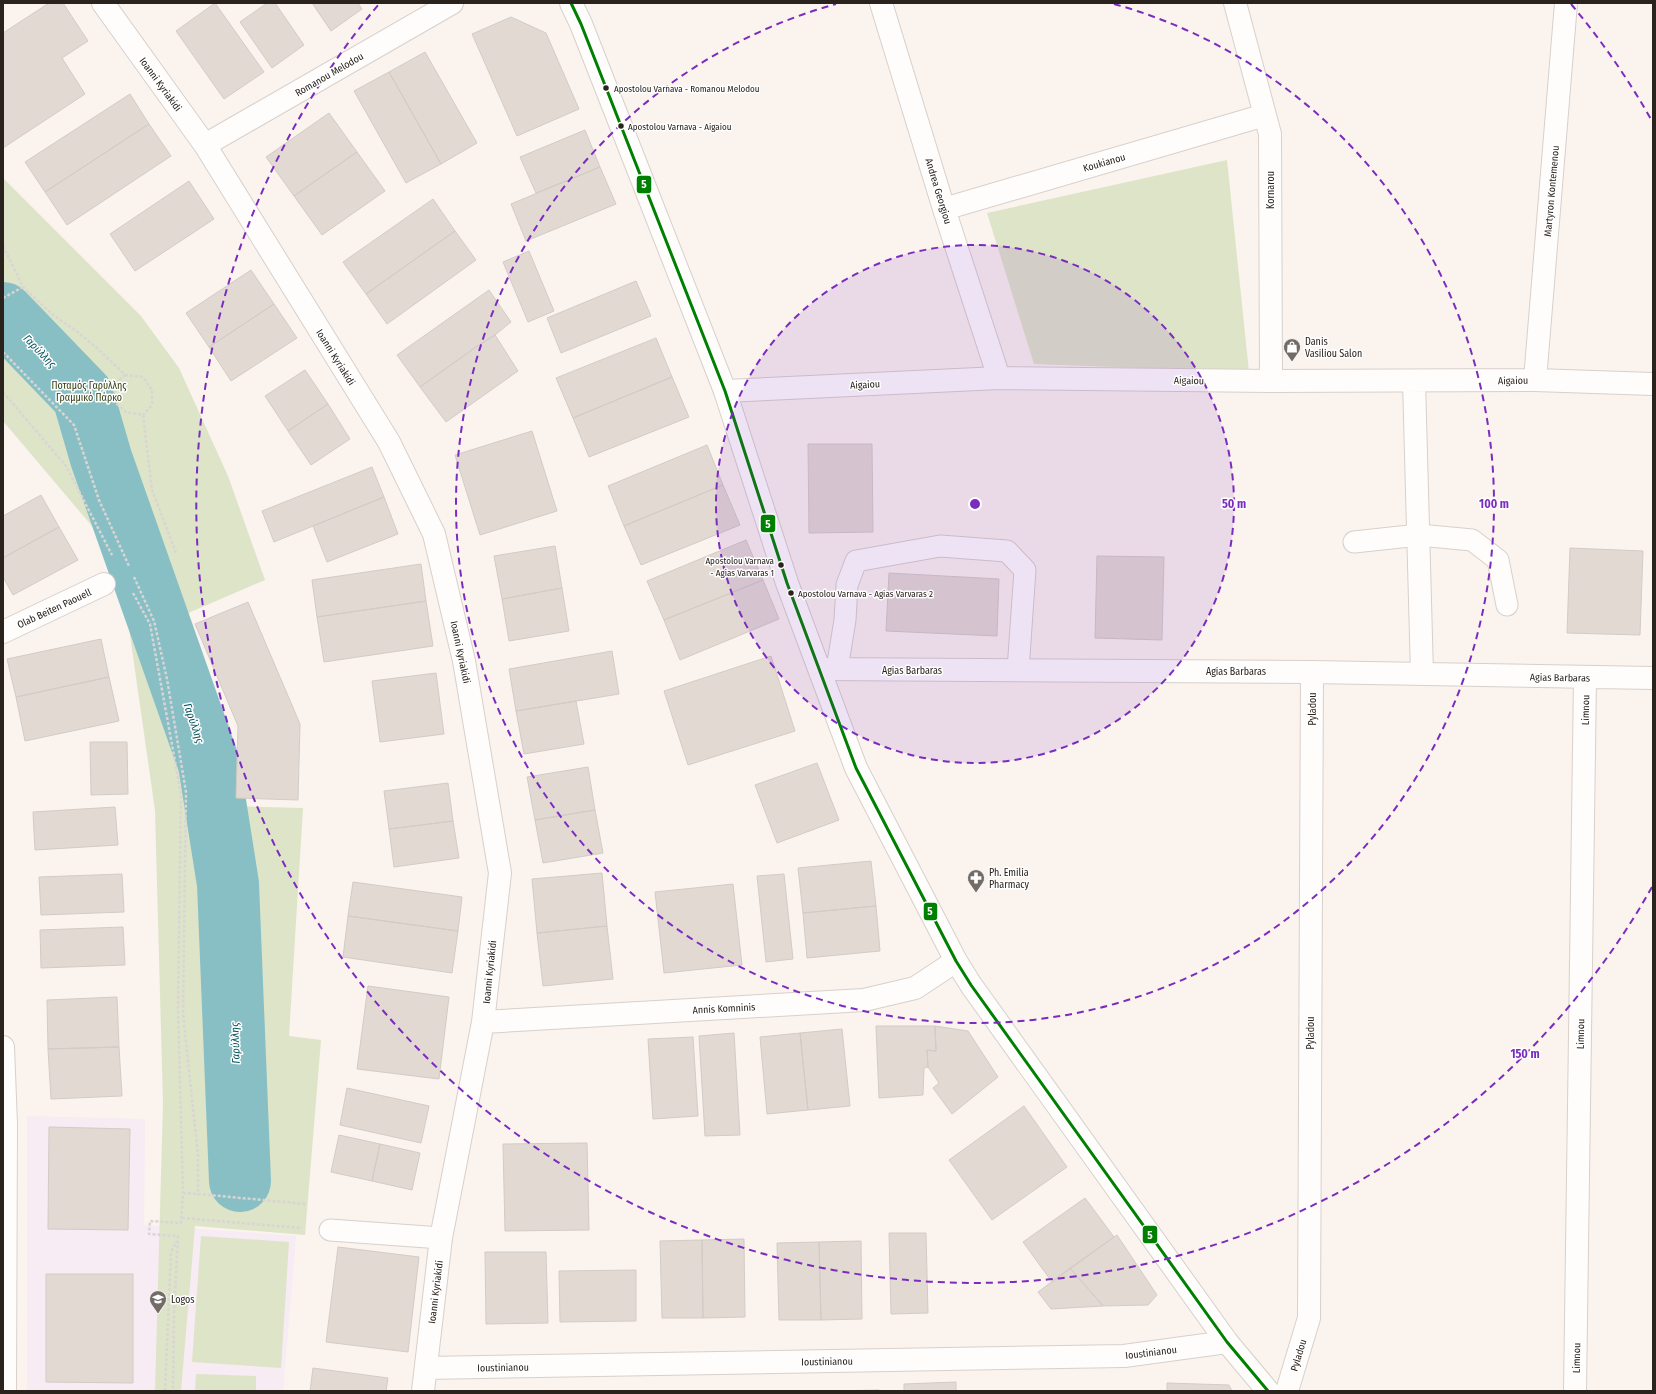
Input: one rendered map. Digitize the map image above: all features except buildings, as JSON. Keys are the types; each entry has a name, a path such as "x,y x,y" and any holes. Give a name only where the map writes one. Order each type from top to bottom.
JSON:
{"street":[{"name":"Ioanni Kyriakidi","path":"103,3 205,145 389,442 434,534 464,661 500,872 483,1022 441,1238 423,1391"},
{"name":"Romanou Melodou","path":"205,145 452,3"},
{"path":"571,3 581,24 725,391 787,583 828,669 856,768 956,961 976,992 1227,1342 1268,1391"},
{"name":"Andrea Georgiou","path":"881,3 944,209 999,378"},
{"name":"Kornarou","path":"1235,3 1270,134 1271,381"},
{"name":"Martyron Kontemenou","path":"1535,380 1566,3"},
{"name":"Koukianou","path":"944,209 1265,115"},
{"name":"Aigaiou","path":"725,391 999,378 1271,381 1535,380 1653,384"},
{"path":"1414,381 1422,674"},
{"name":"Olab Beiten Paouell","path":"3,632 104,584"},
{"name":"Agias Barbaras","path":"828,669 1312,672 1653,678"},
{"name":"Pyladou","path":"1287,1391 1309,1318 1312,672"},
{"name":"Limnou","path":"1575,1391 1585,678"},
{"name":"Annis Komninis","path":"483,1022 864,1000 915,988 956,961"},
{"path":"3,1047 6,1124 5,1391"},
{"name":"Ioustinianou","path":"426,1368 1124,1356 1227,1342"}],"lane":[{"path":"1354,542 1419,535 1472,540 1498,560 1507,605"},
{"path":"828,669 845,620 847,585 856,561 940,546 1007,551 1025,570 1018,670"},
{"path":"330,1230 441,1238"}],"path":[{"path":"3,246 23,287 54,315 98,349 125,375 143,377 152,390 152,405 143,415 152,490 176,553"},
{"path":"3,298 23,287"},
{"path":"3,352 74,425 99,500 154,621 167,679 186,792 183,1014 198,1155 199,1194"},
{"path":"125,375 114,384 115,402 126,412 143,415"},
{"path":"3,392 66,466 112,556"},
{"path":"131,590 150,624 182,794 178,1010 183,1193 182,1218 181,1223 150,1221 150,1234 178,1236 174,1313 173,1391"},
{"path":"183,1193 306,1204"},
{"path":"182,1218 304,1228"},
{"path":"165,1391 171,1252 178,1239"}],"shaded area":[{"name":"Logos","path":"27,1116 145,1119 144,1225 296,1236 283,1391 27,1391"}],"green space":[{"path":"1227,160 1249,372 1034,364 987,213"},
{"name":"Ποταμός Γαρύλλης Γραμμικό Πάρκο","path":"3,178 141,316 179,368 228,476 265,580 179,617 230,727 227,806 303,808 289,1036 321,1040 305,1235 195,1226 181,1391 155,1391 163,1103 155,810 119,558 3,421"},
{"path":"201,1236 289,1242 281,1368 192,1362"},
{"path":"196,1374 256,1376 256,1391 195,1391"}],"waterway":[{"name":"Γαρύλλης","path":"3,313 83,396 101,458 209,764 228,884 240,1181"}],"transit line":[{"name":"5","path":"571,3 581,24 725,391 787,583 856,768 956,961 971,985 1227,1342 1268,1391"}],"place":[{"name":"Apostolou Varnava - Romanou Melodou","path":"606,88"},
{"name":"Apostolou Varnava - Aigaiou","path":"621,126"},
{"name":"Danis Vasiliou Salon","path":"1292,362"},
{"name":"Apostolou Varnava - Agias Varvaras 1","path":"781,565"},
{"name":"Apostolou Varnava - Agias Varvaras 2","path":"791,593"},
{"name":"Ph. Emilia Pharmacy","path":"976,893"},
{"name":"Logos","path":"158,1314"}]}
